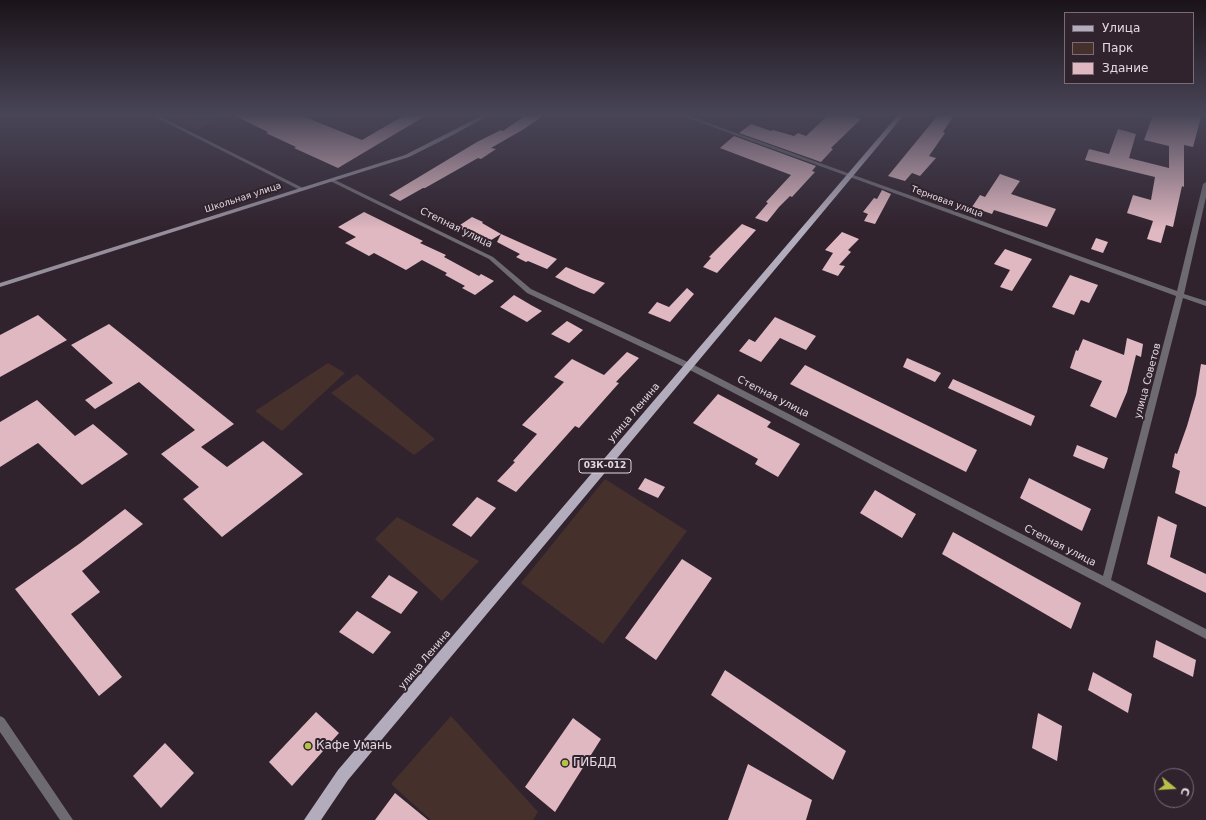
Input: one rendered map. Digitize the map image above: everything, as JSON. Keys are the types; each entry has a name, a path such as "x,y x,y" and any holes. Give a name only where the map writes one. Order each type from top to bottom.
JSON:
{"main road":[{"name":"улица Ленина","path":"312,820 348,769 868,153"}],"street":[{"path":"230,153 302,189"},
{"name":"Школьная улица","path":"0,285 412,153"},
{"name":"Терновая улица","path":"786,153 1206,304"},
{"name":"Степная улица","path":"331,180 491,258 529,291 689,366 1206,634"},
{"name":"улица Советов","path":"1106,582 1180,295 1206,184"},
{"path":"0,722 67,820"}],"green space":[{"path":"328,363 345,373 282,431 255,411"},
{"path":"357,374 435,439 414,455 331,393"},
{"path":"605,479 687,531 603,644 521,583"},
{"path":"397,517 479,561 442,601 375,539"},
{"path":"451,716 538,812 533,820 431,820 391,784"}],"building":[{"path":"306,153 363,153 338,168"},
{"path":"458,153 490,153 481,159 478,158 400,201 389,195"},
{"path":"734,153 781,153 816,166 812,171 815,172 792,197 790,196 779,207 767,222 755,218 768,203 766,202 791,175"},
{"path":"796,153 829,153 821,162"},
{"path":"907,153 931,153 929,156 936,158 920,176 912,173 905,181 888,176"},
{"path":"1087,153 1130,153 1129,158 1169,168 1169,153 1184,153 1184,187 1182,186 1173,227 1166,225 1161,243 1147,239 1153,221 1127,213 1133,195 1151,200 1155,177 1085,160"},
{"path":"1000,174 1020,181 1011,194 1056,209 1047,227 994,210 992,214 972,207 980,195 985,197"},
{"path":"882,190 891,194 875,224 864,221 868,214 863,212 874,198 877,199"},
{"path":"364,212 423,241 420,243 446,255 444,257 479,276 481,274 494,281 475,295 462,288 465,286 445,275 447,273 422,260 406,270 374,253 369,256 345,243 356,237 338,227"},
{"path":"472,217 483,222 482,223 501,234 488,242 457,227"},
{"path":"742,224 756,230 717,273 703,267 711,258 709,257"},
{"path":"842,232 859,239 848,250 851,252 839,265 845,266 838,276 822,270 833,253 825,250"},
{"path":"501,234 557,259 547,269 528,261 526,262 516,257 520,254 497,242"},
{"path":"1096,238 1108,242 1103,253 1091,249"},
{"path":"1005,249 1032,259 1012,291 1000,287 1010,270 994,264"},
{"path":"566,267 605,283 594,294 555,277"},
{"path":"1070,275 1098,285 1089,303 1081,300 1074,315 1052,307"},
{"path":"687,288 694,294 670,322 648,313 657,302 669,307"},
{"path":"514,295 542,311 527,322 500,307"},
{"path":"38,315 67,340 0,377 0,335"},
{"path":"775,317 816,336 806,350 780,338 761,362 739,351 749,339 755,342"},
{"path":"567,321 583,330 569,343 551,334"},
{"path":"109,324 234,424 201,447 227,467 263,441 303,474 222,537 183,499 199,487 161,454 195,430 139,382 95,409 85,400 113,383 71,345"},
{"path":"1127,338 1143,344 1141,357 1136,355 1127,392 1116,418 1090,406 1102,381 1070,368 1076,350 1078,351 1083,339 1124,355"},
{"path":"627,352 639,358 616,382 619,383 579,428 575,426 516,492 497,481 515,462 513,461 537,434 522,425 564,382 554,377 572,359 604,375"},
{"path":"907,358 941,373 935,382 903,367"},
{"path":"1201,364 1206,365 1206,507 1175,493 1180,471 1172,467 1175,453 1177,454 1196,395"},
{"path":"805,365 977,450 966,472 790,384"},
{"path":"953,379 1035,416 1031,426 948,388"},
{"path":"718,394 771,422 767,427 800,444 778,477 755,464 758,459 693,423"},
{"path":"37,400 75,436 93,424 128,454 82,485 38,443 0,467 0,422"},
{"path":"1077,445 1108,458 1104,469 1073,456"},
{"path":"645,478 665,487 658,498 638,489"},
{"path":"1029,478 1091,509 1082,531 1020,498"},
{"path":"875,490 916,514 902,538 860,513"},
{"path":"477,497 496,508 471,537 452,525"},
{"path":"125,509 143,524 82,571 100,592 71,614 122,677 99,696 15,589 79,544"},
{"path":"1158,516 1177,525 1170,557 1206,574 1206,593 1147,564"},
{"path":"953,532 1081,603 1071,629 942,554"},
{"path":"682,559 712,578 656,660 625,638"},
{"path":"389,575 418,592 401,614 371,597"},
{"path":"357,611 391,632 373,654 339,632"},
{"path":"1156,640 1196,660 1193,677 1153,657"},
{"path":"725,670 846,751 833,780 711,695"},
{"path":"1093,672 1132,694 1128,713 1088,690"},
{"path":"316,712 339,733 292,786 269,762"},
{"path":"1038,713 1062,726 1057,761 1032,748"},
{"path":"573,718 601,739 555,812 525,787"},
{"path":"165,743 194,773 161,808 133,776"},
{"path":"748,764 812,800 806,820 728,820"},
{"path":"395,793 428,820 375,820"}],"place":[{"name":"Кафе Умань","path":"308,746"},
{"name":"ГИБДД","path":"565,763"}]}
